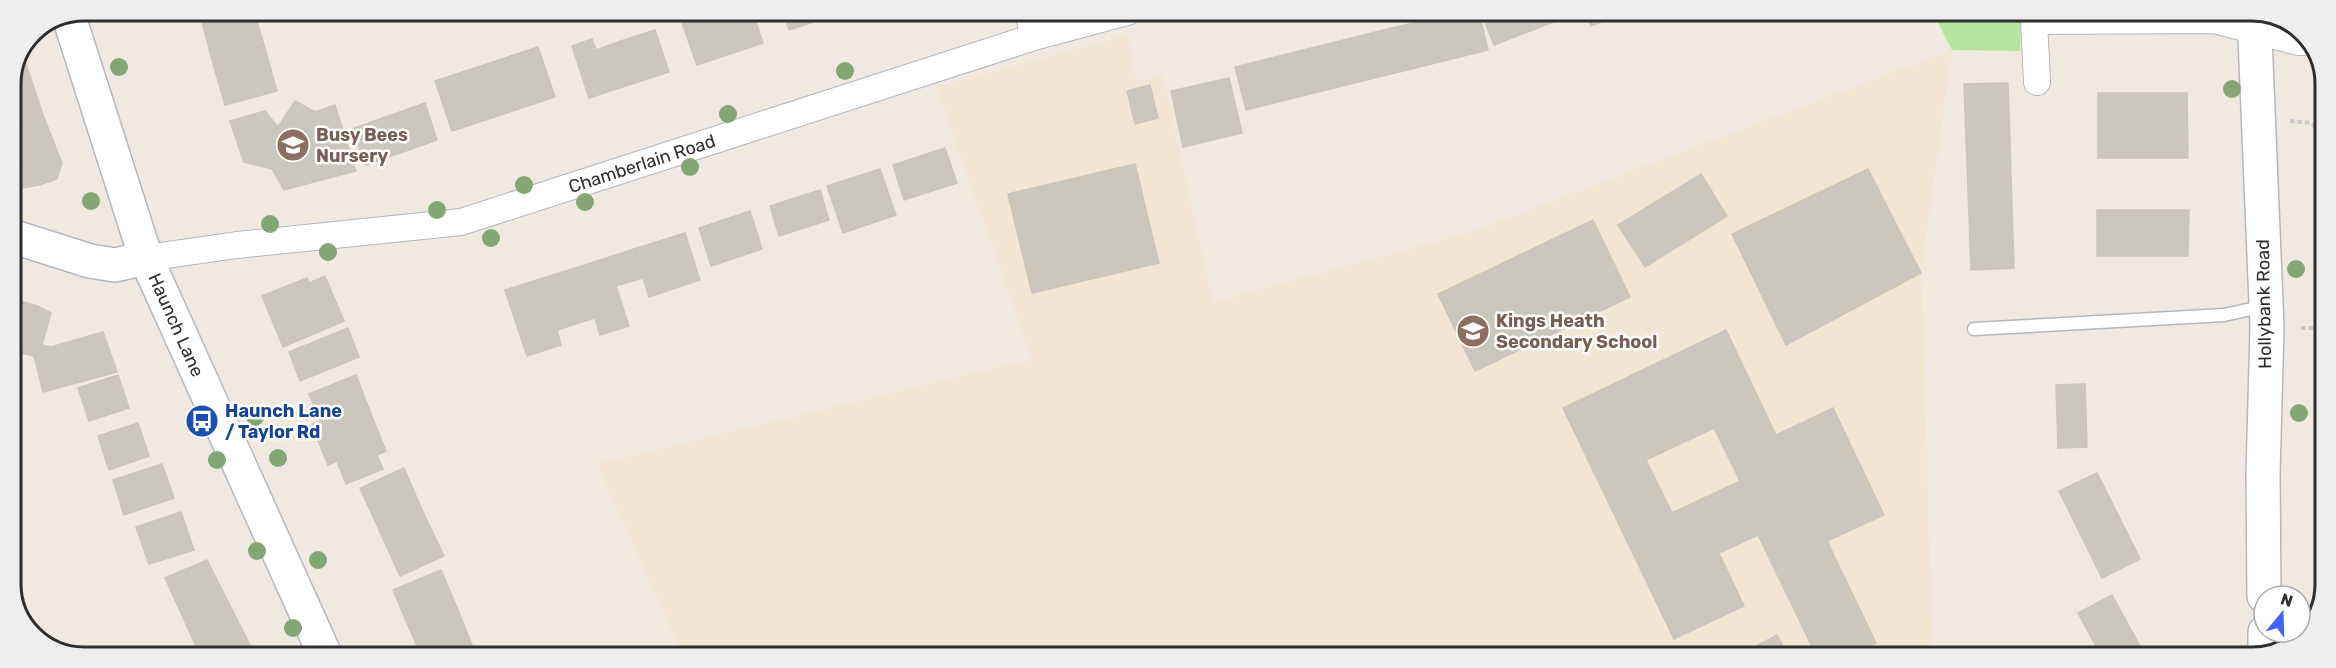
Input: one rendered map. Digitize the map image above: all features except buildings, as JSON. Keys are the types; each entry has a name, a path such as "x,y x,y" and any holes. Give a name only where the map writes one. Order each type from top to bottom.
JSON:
{"street":[{"path":"1031,21 1035,37"},
{"name":"Chamberlain Road","path":"146,258 237,245 460,222 1035,37 1094,21"},
{"path":"2034,21 2037,82"},
{"name":"Hollybank Road","path":"2254,21 2266,306 2264,584"},
{"path":"2255,21 2299,42"},
{"name":"Haunch Lane","path":"71,22 146,258 321,647"},
{"path":"21,239 90,261 115,265 146,258"}],"lane":[{"path":"1974,329 2224,315 2266,306"}],"shaded area":[{"name":"Kings Heath Secondary School","path":"1128,35 1136,83 1163,75 1213,302 1465,234 1952,50 1921,273 1933,647 679,647 597,464 1032,359 936,87"}],"green space":[{"path":"1937,21 2021,21 2020,51 1952,50"}],"place":[{"name":"Busy Bees Nursery","path":"293,145"},
{"name":"Kings Heath Secondary School","path":"1473,331"},
{"name":"Haunch Lane / Taylor Rd","path":"202,421"}]}
